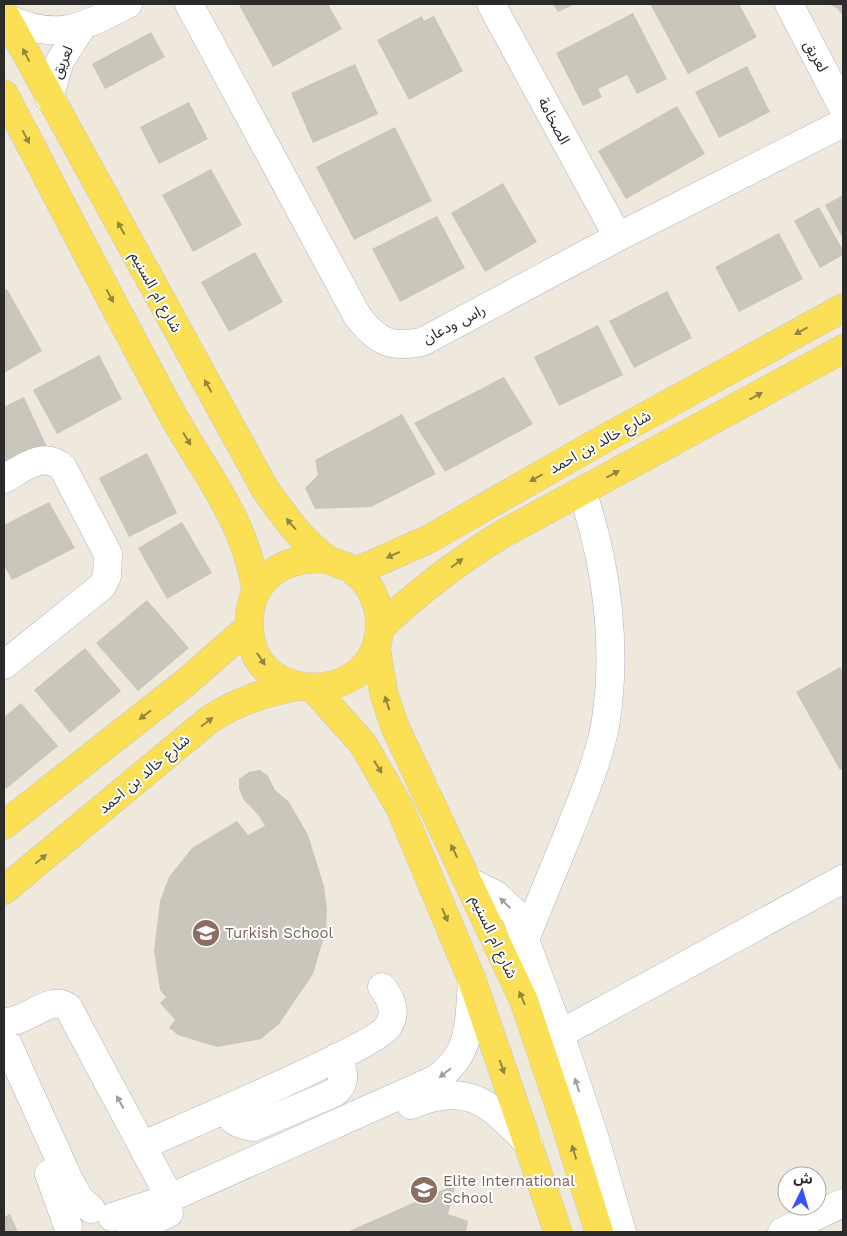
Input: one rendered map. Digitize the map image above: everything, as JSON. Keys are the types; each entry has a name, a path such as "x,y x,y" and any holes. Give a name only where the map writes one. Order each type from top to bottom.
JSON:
{"main road":[{"name":"شارع ام السنيم","path":"5,15 265,489 288,521 326,559"},
{"path":"4,94 170,412 231,512 249,555 256,590"},
{"name":"شارع خالد بن احمد","path":"355,572 429,540 593,445 843,308"},
{"path":"378,638 378,607 369,587 355,572 341,563 326,559 307,558 290,562 271,572 256,590 251,605 249,627 252,646 263,663 277,677 307,688 333,686 351,678 365,665 378,638 417,594 464,558 499,536 843,349"},
{"path":"4,825 184,683 249,627"},
{"name":"شارع ام السنيم","path":"378,638 384,694 396,727 524,1001 565,1123 598,1232"},
{"path":"307,688 363,744 400,808 472,980 558,1232"},
{"name":"شارع خالد بن احمد","path":"4,890 210,719 232,705 259,694 307,688"}],"street":[{"name":"لعريق","path":"5,15 23,26 42,30 81,28 128,4"},
{"name":"راس ودعان","path":"189,4 358,317 370,333 386,342 404,345 422,342 618,237 843,123"},
{"name":"الصخامة","path":"491,4 618,237"},
{"name":"لعريق","path":"789,4 843,108"},
{"name":"لعريق","path":"49,98 60,61 81,28"},
{"path":"4,479 39,460 53,460 59,463 64,468 108,554 109,565 105,581 95,593 4,666"},
{"path":"525,939 593,773 605,726 610,662 609,614 594,530 582,491"},
{"path":"560,1034 843,879"},
{"path":"468,881 496,895 515,913 560,1034 594,1136 622,1232"},
{"path":"113,1223 419,1088 450,1070 461,1053 468,1035 472,980"},
{"path":"144,1145 337,1057 385,1031 393,1015 392,1003 382,987"},
{"path":"4,1022 23,1019 52,1004 64,1004 68,1007 144,1145 170,1198"},
{"path":"4,1036 68,1178 79,1198 113,1223"},
{"path":"226,1109 234,1121 243,1126 253,1127 295,1111 339,1089 344,1077 342,1066 337,1057"},
{"path":"4,1075 54,1185 68,1229"},
{"path":"68,1229 78,1215 113,1223 405,1108 443,1096 465,1095 482,1102 500,1114 529,1144"},
{"path":"295,1111 308,1136"},
{"path":"782,1232 843,1203"}],"building":[{"path":"328,4 342,29 273,67 239,5"},
{"path":"553,4 575,4 558,12"},
{"path":"650,4 739,4 757,37 688,74"},
{"path":"829,4 843,4 843,16 838,9"},
{"path":"633,13 667,79 637,94 627,75 598,89 602,97 583,106 556,53"},
{"path":"422,16 424,21 434,16 463,71 409,100 377,40"},
{"path":"151,32 165,57 105,89 92,64"},
{"path":"355,64 378,114 313,143 291,93"},
{"path":"747,66 770,112 719,138 695,92"},
{"path":"189,102 208,139 159,164 140,127"},
{"path":"677,106 705,154 626,199 598,151"},
{"path":"395,127 432,201 354,240 316,167"},
{"path":"211,169 242,225 193,252 162,195"},
{"path":"503,183 537,242 485,272 451,213"},
{"path":"843,195 843,239 825,205"},
{"path":"819,207 843,250 843,255 820,268 794,221"},
{"path":"437,216 465,268 400,302 372,249"},
{"path":"779,233 803,279 739,312 715,267"},
{"path":"255,252 283,302 229,332 201,282"},
{"path":"7,289 42,351 4,373 4,290"},
{"path":"667,291 692,338 634,368 609,321"},
{"path":"598,325 623,375 559,406 534,357"},
{"path":"99,355 122,399 57,434 33,390"},
{"path":"504,377 533,424 445,472 414,423"},
{"path":"24,397 47,447 4,469 4,407"},
{"path":"402,414 436,474 371,507 315,509 305,488 318,475 315,460"},
{"path":"147,453 177,513 129,537 99,478"},
{"path":"49,502 75,548 12,580 4,565 4,525"},
{"path":"182,522 212,573 167,599 138,548"},
{"path":"147,600 189,648 138,691 96,643"},
{"path":"85,648 121,691 70,733 34,690"},
{"path":"840,667 843,672 843,768 840,770 796,692"},
{"path":"21,703 58,746 6,789 4,787 4,717"},
{"path":"260,770 268,776 275,790 289,802 308,835 324,886 327,909 326,930 313,974 279,1024 261,1039 217,1047 178,1035 169,1028 175,1020 160,1003 166,997 160,990 154,951 160,901 169,877 192,848 237,821 248,835 265,826 259,816 244,800 239,789 239,779 249,772"},
{"path":"456,1184 448,1214 468,1221 466,1232 347,1232"},
{"path":"10,1214 18,1232 4,1232 4,1217"}],"place":[{"name":"Turkish School","path":"206,933"},
{"name":"Elite International School","path":"424,1190"}]}
